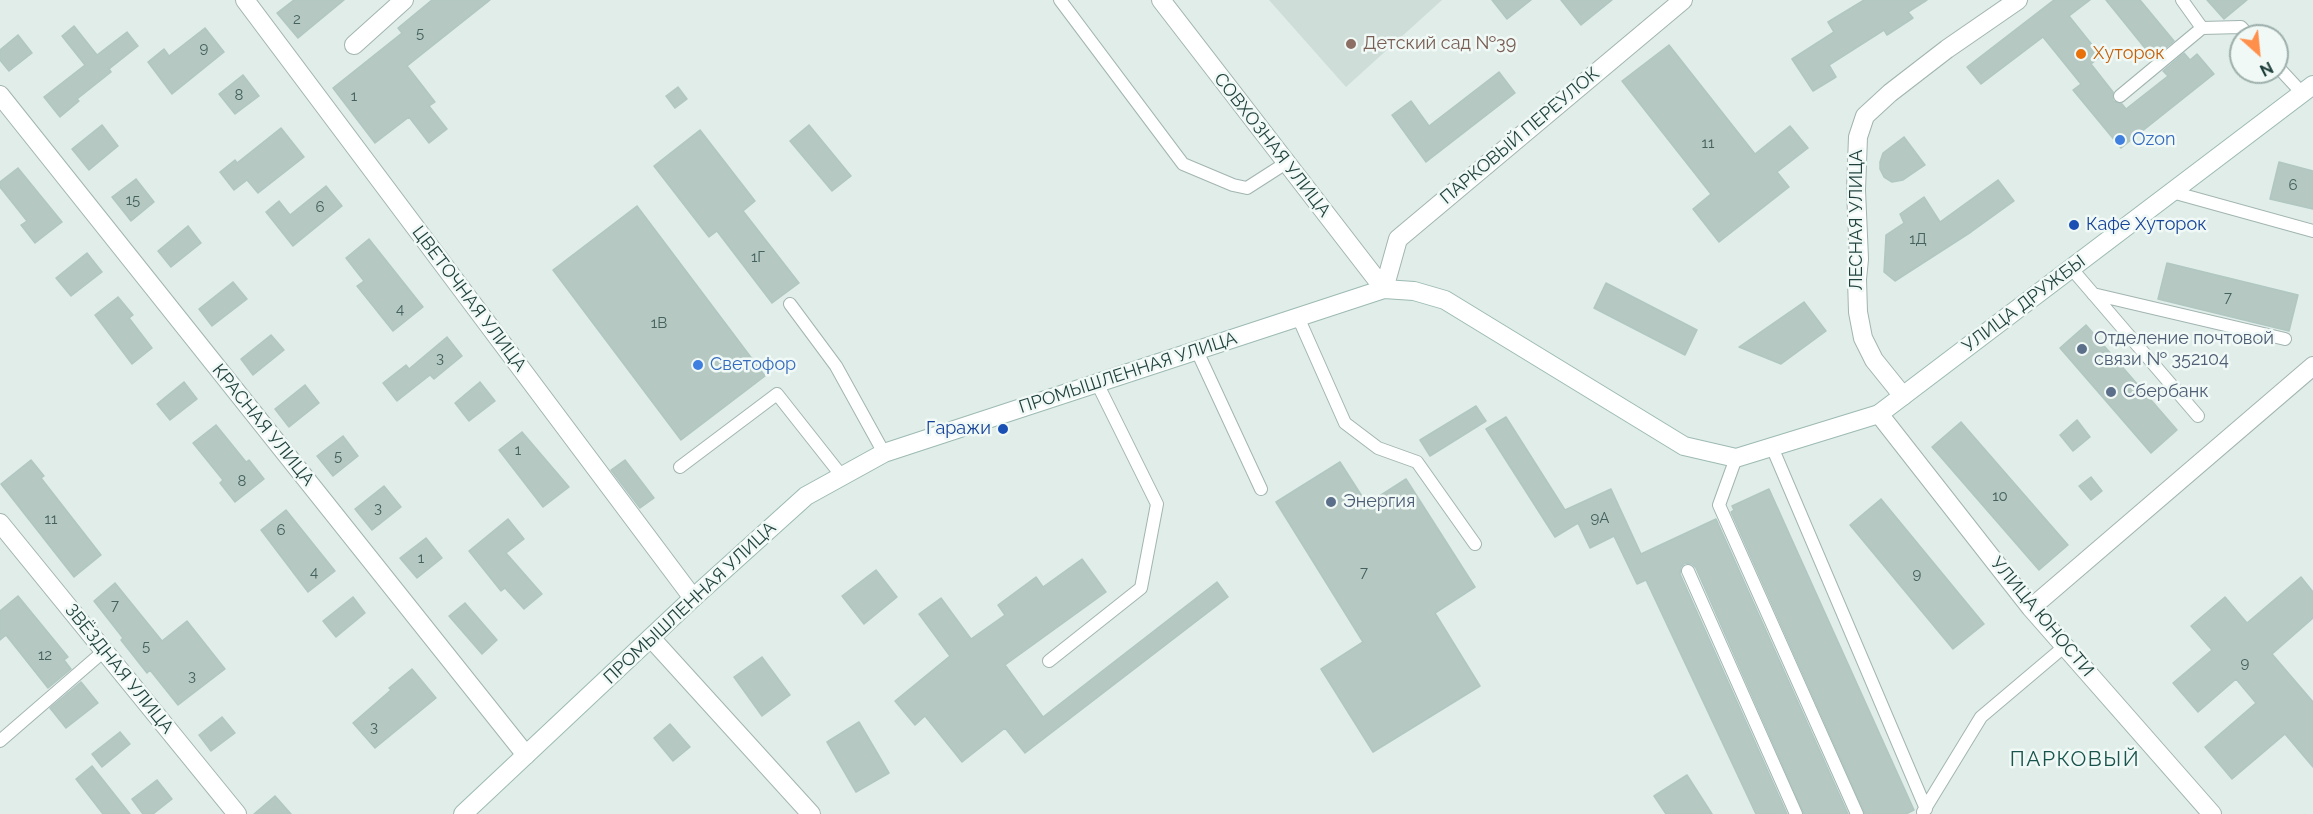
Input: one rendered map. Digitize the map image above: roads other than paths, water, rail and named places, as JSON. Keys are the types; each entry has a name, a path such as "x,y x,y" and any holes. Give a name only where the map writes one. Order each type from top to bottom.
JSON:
{"street":[{"name":"ЦВЕТОЧНАЯ УЛИЦА","path":"245,0 693,598"},
{"path":"354,45 404,0"},
{"name":"СОВХОЗНАЯ УЛИЦА","path":"1161,0 1384,289"},
{"name":"ПАРКОВЫЙ ПЕРЕУЛОК","path":"1384,289 1398,239 1683,0"},
{"name":"ЛЕСНАЯ УЛИЦА","path":"1903,396 1874,360 1863,338 1858,312 1859,259 1856,190 1858,137 1865,116 1890,93 1947,49 2018,0"},
{"name":"УЛИЦА ДРУЖБЫ","path":"1879,414 2308,89"},
{"name":"КРАСНАЯ УЛИЦА","path":"0,95 526,754"},
{"name":"ПРОМЫШЛЕННАЯ УЛИЦА","path":"463,814 693,598 806,496 841,476 884,453 1384,289 1414,291 1445,300 1684,446 1736,458 1879,414"},
{"path":"2031,608 2313,366"},
{"name":"УЛИЦА ЮНОСТИ","path":"1879,414 2031,608 2212,814"},
{"name":"ЗВЁЗДНАЯ УЛИЦА","path":"0,523 237,814"},
{"path":"651,638 811,814"}],"lane":[{"path":"1060,0 1183,164 1233,185 1247,188 1286,163"},
{"path":"2182,0 2202,28"},
{"path":"2120,96 2202,28 2229,27"},
{"path":"2289,75 2308,89"},
{"path":"2172,192 2313,231"},
{"path":"2071,268 2198,416"},
{"path":"2093,294 2285,339"},
{"path":"790,304 836,366 884,453"},
{"path":"1298,317 1345,423 1378,448 1417,462 1475,544"},
{"path":"1197,351 1262,489"},
{"path":"1048,661 1141,588 1157,504 1097,383"},
{"path":"680,467 777,394 841,476"},
{"path":"1772,447 1924,812"},
{"path":"1736,458 1719,505 1857,814"},
{"path":"1688,571 1796,814"},
{"path":"1924,812 1981,717 2065,646"},
{"path":"0,741 104,651"}],"place":[{"name":"Детский сад №39","path":"1351,44"},
{"name":"Хуторок","path":"2081,54"},
{"name":"Ozon","path":"2120,140"},
{"name":"Кафе Хуторок","path":"2074,225"},
{"name":"Отделение почтовой связи № 352104","path":"2082,349"},
{"name":"Светофор","path":"698,365"},
{"name":"Сбербанк","path":"2111,392"},
{"name":"Гаражи","path":"1003,429"},
{"name":"Энергия","path":"1331,502"}],"district":[{"name":"ПАРКОВЫЙ","path":"2075,760"}]}
